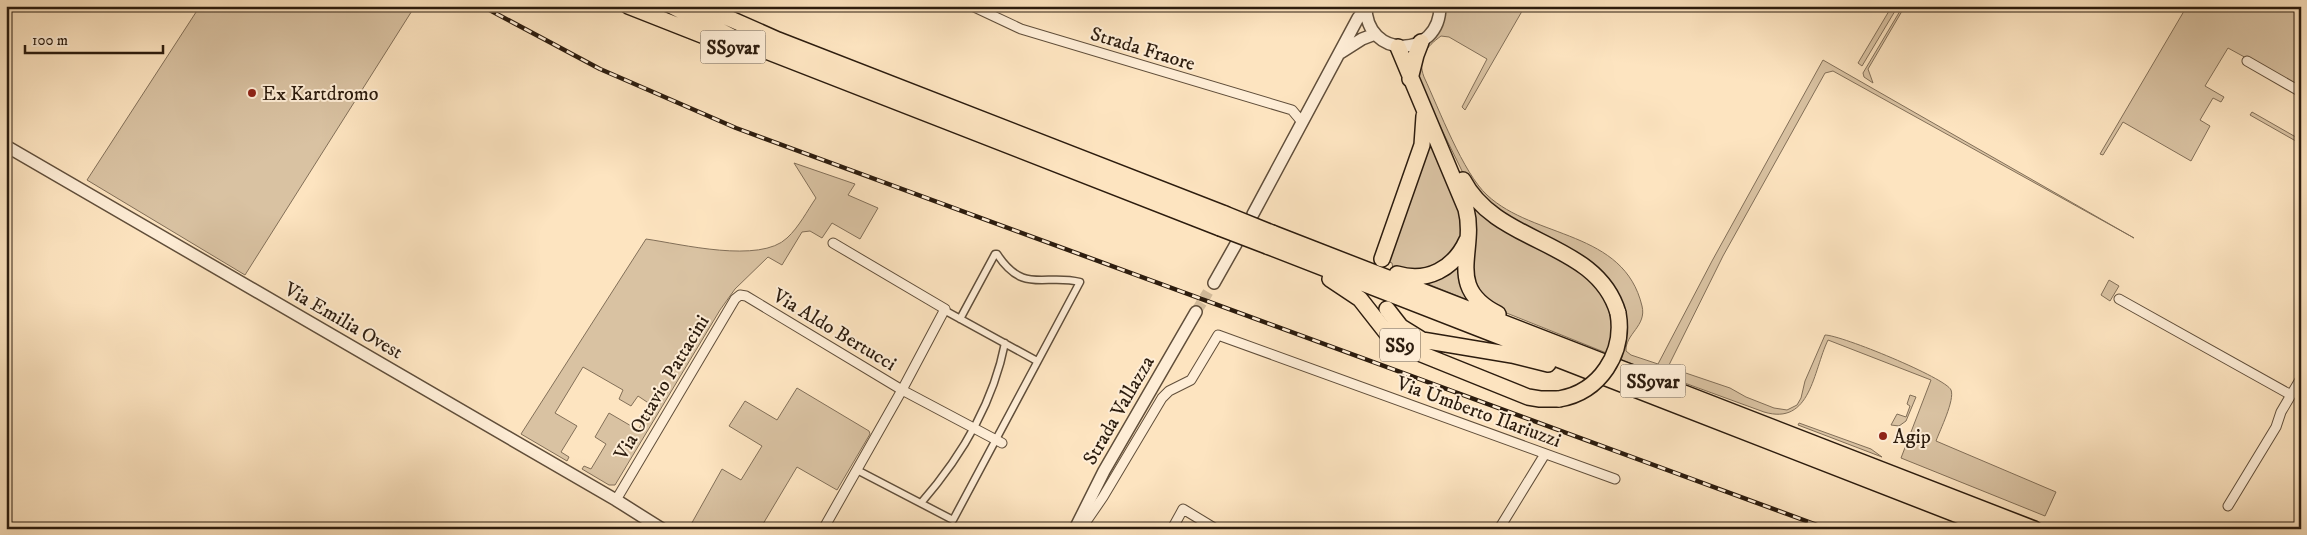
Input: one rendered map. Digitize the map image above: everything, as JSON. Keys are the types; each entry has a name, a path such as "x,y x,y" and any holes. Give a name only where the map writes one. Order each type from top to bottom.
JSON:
{"highway":[{"name":"SS9var","path":"628,6 791,69 840,80"},
{"path":"672,6 720,32 840,80 1223,221"},
{"path":"701,6 778,40 1223,221"},
{"path":"1410,79 1416,54 1422,42"},
{"name":"SS9","path":"1398,47 1410,79 1465,204 1469,222 1466,280 1476,296 1486,307 1504,317 1588,350 1631,372"},
{"name":"SS9","path":"1382,259 1423,140 1424,116 1422,105"},
{"name":"SS9","path":"1269,239 1351,291 1364,302 1390,336 1410,350 1528,397 1540,399 1559,399 1584,390 1600,377 1610,365 1619,340 1618,313 1607,288 1589,269 1503,223 1479,204 1466,186 1441,134 1422,105"},
{"name":"SS9var","path":"1223,221 1580,368 1994,529"},
{"name":"SS9var","path":"1269,239 1303,245 2034,529"},
{"path":"1303,245 1326,248 1392,273 1416,278 1431,275 1444,268 1454,259 1467,240"},
{"name":"SS9","path":"1387,309 1401,327 1422,340 1512,355 1568,368 1580,368"}],"street":[{"name":"Strada Fraore","path":"972,6 1020,29 1292,110 1302,122"},
{"path":"1366,7 1367,17 1375,34 1382,40 1398,47 1422,42 1428,37 1438,23 1440,6"},
{"path":"1253,214 1358,18 1366,7"},
{"path":"1340,53 1362,39 1375,34"},
{"path":"2247,62 2301,92"},
{"name":"Via Emilia Ovest","path":"6,146 616,500 662,529"},
{"path":"833,243 944,310 1038,361"},
{"path":"1211,288 1236,244"},
{"path":"857,470 953,520 999,442 1038,361 1080,282 1061,279 1030,280 1014,272 996,254 960,319"},
{"name":"Via Ottavio Pattacini","path":"616,500 735,299 740,295"},
{"name":"Via Aldo Bertucci","path":"740,295 746,296 902,390 944,310"},
{"path":"2119,299 2291,395"},
{"name":"Strada Vallazza","path":"1075,529 1104,471 1196,312"},
{"name":"Via Umberto Ilariuzzi","path":"1081,529 1098,505 1162,398 1169,391 1191,380 1218,335 1615,479"},
{"path":"921,504 954,462 974,428 991,391 1006,343"},
{"path":"2228,506 2277,425 2279,416 2301,378"},
{"path":"825,526 902,390 999,442"},
{"path":"1499,529 1545,454"},
{"path":"1172,529 1184,509 1216,529"}],"shaded area":[{"name":"Ex Kartdromo","path":"200,6 415,6 245,275 87,180"},
{"path":"1445,6 1525,6 1465,110 1462,107 1487,59 1449,37 1441,36 1431,44 1424,54 1422,70 1424,77 1460,156 1478,185 1487,195 1506,209 1597,249 1617,263 1632,281 1643,313 1639,325 1627,345 1626,351 1631,355 1658,364 1712,261 1823,60 2134,238 1833,71 1825,73 1723,256 1668,367 1730,388 1746,397 1774,408 1787,410 1797,405 1801,398 1805,381 1825,335 1871,349 1913,367 1945,384 1951,390 1952,395 1936,441 2056,492 2045,516 1901,458 1931,380 1828,340 1814,380 1801,404 1792,411 1780,414 1764,412 1619,359 1617,297 1499,215 1463,173 1418,81 1415,58 1442,23"},
{"path":"1892,6 1898,6 1862,66 1858,63"},
{"path":"1903,6 1905,6 1868,69 1873,83 1864,77 1863,73"},
{"path":"2187,6 2301,8 2301,88 2228,48 2205,86 2224,97 2221,102 2213,98 2200,120 2210,126 2191,161 2123,122 2103,155 2100,154"},
{"path":"2252,112 2301,140 2301,144 2250,115"},
{"path":"1428,142 1431,142 1454,195 1459,210 1461,237 1454,251 1433,270 1393,269 1392,263 1386,261"},
{"path":"794,163 855,184 848,195 878,208 860,239 832,223 822,238 810,231 802,232 782,265 768,257 735,289 720,310 615,485 609,485 582,469 584,466 591,469 606,444 595,437 609,413 638,430 653,406 638,396 631,406 619,399 623,390 583,367 555,413 577,426 561,452 569,457 567,461 521,434 646,239 720,250 758,250 775,246 791,234 816,198"},
{"path":"1473,206 1497,225 1572,265 1597,283 1613,320 1609,354 1494,308 1472,280 1475,231"},
{"path":"1459,262 1473,302 1428,284"},
{"path":"2109,280 2119,286 2110,301 2101,295"},
{"path":"797,388 869,431 870,434 837,490 797,467 760,529 689,528 722,469 741,480 762,446 729,426 745,401 777,420"},
{"path":"1910,395 1916,397 1906,421 1899,426 1891,425 1897,414 1906,417 1910,406 1907,404"},
{"path":"1799,423 1871,449 1882,457 1798,425"}],"tunnel":[{"path":"1196,312 1208,292"}],"railway":[{"path":"482,6 600,69 736,128 1828,529"}],"place":[{"name":"Ex Kartdromo","path":"252,93"},
{"name":"Agip","path":"1883,436"}]}
